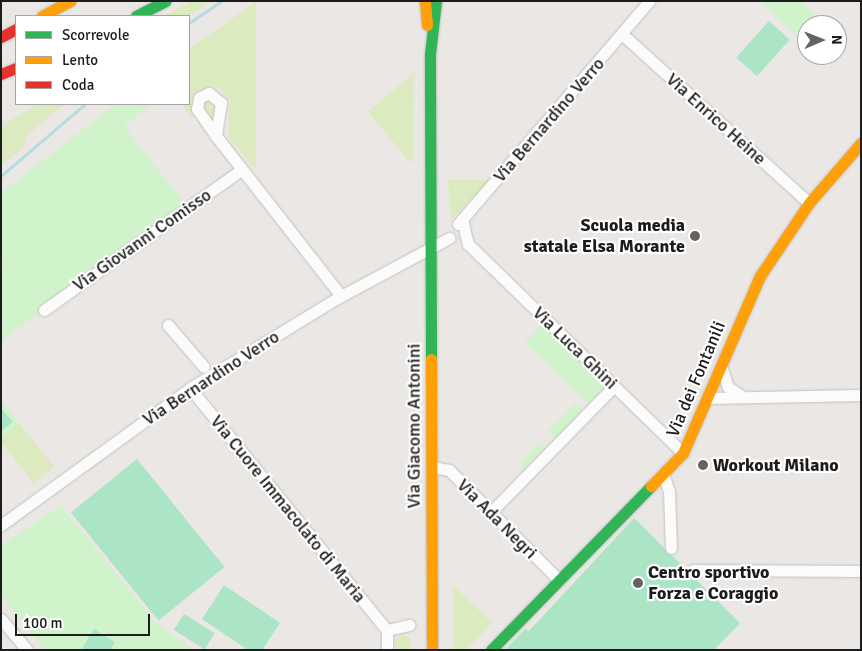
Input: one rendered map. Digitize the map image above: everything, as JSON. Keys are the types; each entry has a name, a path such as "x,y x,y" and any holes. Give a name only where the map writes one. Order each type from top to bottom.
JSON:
{"main road":[{"path":"44,15 70,1"},
{"path":"138,15 166,1"},
{"name":"Via Giacomo Antonini","path":"425,1 430,54 432,606"},
{"name":"Via Giacomo Antonini","path":"430,54 436,1"},
{"path":"1,29 15,27"},
{"path":"1,37 15,28"},
{"path":"1,74 15,68"},
{"name":"Via dei Fontanili","path":"491,650 683,453 751,293 809,203 861,143"},
{"path":"422,650 432,606"},
{"path":"432,606 432,650"}],"street":[{"name":"Via Bernardino Verro","path":"449,238 462,219 649,1"},
{"name":"Via Enrico Heine","path":"622,34 809,203"},
{"path":"216,136 341,296"},
{"name":"Via Giovanni Comisso","path":"44,310 241,170"},
{"path":"462,219 468,244"},
{"path":"431,246 449,238 468,244"},
{"name":"Via Luca Ghini","path":"468,244 683,453"},
{"name":"Via Bernardino Verro","path":"1,524 190,388 341,296 431,246"},
{"path":"168,325 204,367"},
{"path":"721,366 728,387 743,396"},
{"path":"491,512 614,386"},
{"name":"Via Cuore Immacolato di Maria","path":"190,388 387,630"},
{"path":"708,398 861,395"},
{"name":"Via Ada Negri","path":"432,467 449,470 559,580"},
{"path":"662,474 669,491 671,548"},
{"path":"693,570 861,571"},
{"path":"1,618 27,650"},
{"path":"387,650 387,630 409,624"}],"green space":[{"path":"192,1 212,1 190,15 165,15"},
{"path":"759,1 801,1 814,14 797,15 797,32 794,35"},
{"path":"256,2 256,170 228,136 230,103 223,90 212,86 198,91 192,118 182,105 190,105 190,48"},
{"path":"769,21 790,40 757,76 736,57"},
{"path":"414,73 413,161 410,162 368,112"},
{"path":"207,99 216,102 214,124 203,108"},
{"path":"36,105 64,105 27,135 24,147 1,166 1,126"},
{"path":"115,105 150,105 124,126 186,205 1,341 1,267 5,265 1,260 1,193"},
{"path":"448,180 490,180 451,219"},
{"path":"541,326 606,389 590,405 525,343"},
{"path":"1,401 19,423 1,438"},
{"path":"576,403 584,411 555,439 548,431"},
{"path":"1,408 13,422 1,431"},
{"path":"19,423 54,467 34,483 1,442 1,438"},
{"path":"539,443 546,450 521,473 521,462"},
{"path":"137,459 224,567 158,621 71,512"},
{"path":"61,506 159,626 193,650 45,650 1,595 1,545"},
{"name":"Centro sportivo Forza e Coraggio","path":"634,518 740,623 714,650 505,650 525,629 529,631"},
{"path":"224,585 280,623 262,650 248,650 202,619"},
{"path":"453,585 492,623 466,650 453,650"},
{"path":"184,614 215,633 204,649 174,630"},
{"path":"94,629 115,642 110,650 81,650"},
{"path":"400,635 406,635 411,640 409,649 400,651 395,646 395,640"}],"waterway":[{"path":"190,22 222,1"},
{"path":"1,176 84,105"}],"traffic: fast":[{"path":"138,15 165,1"},
{"path":"431,359 430,54 436,1"},
{"path":"491,650 651,486"}],"traffic: slow":[{"path":"44,15 70,1"},
{"path":"425,1 427,25"},
{"path":"651,486 683,453 760,276 809,203 861,143"},
{"path":"431,359 432,650"}],"traffic: jam":[{"path":"1,37 15,30"},
{"path":"1,74 15,68"}],"place":[{"name":"Scuola media statale Elsa Morante","path":"695,236"},
{"name":"Workout Milano","path":"703,465"},
{"name":"Centro sportivo Forza e Coraggio","path":"638,583"}]}
